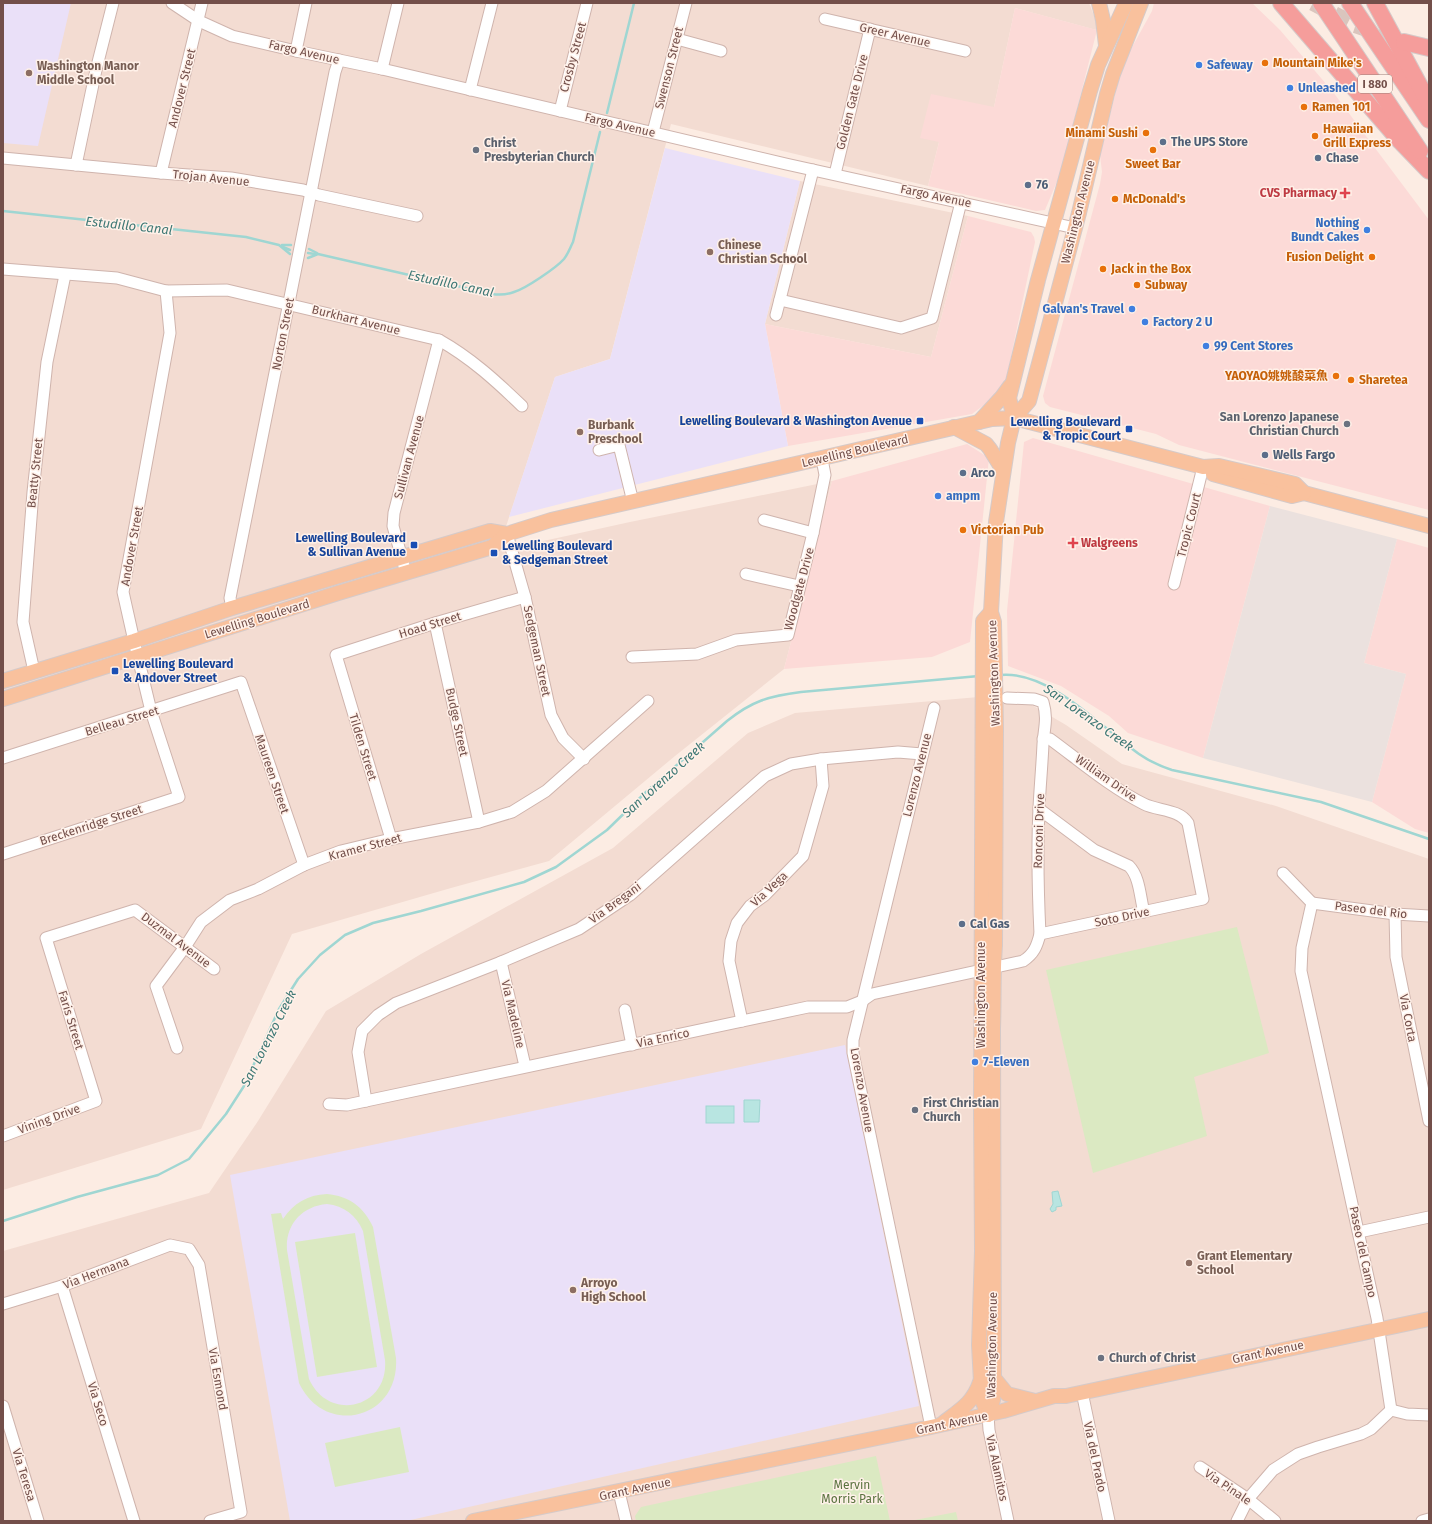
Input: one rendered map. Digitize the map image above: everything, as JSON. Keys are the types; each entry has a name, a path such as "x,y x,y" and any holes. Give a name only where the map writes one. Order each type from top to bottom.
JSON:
{"highway":[{"path":"1281,3 1402,144 1429,171"},
{"name":"I 880","path":"1321,3 1429,164"},
{"name":"I 880","path":"1332,3 1429,146"},
{"name":"I 880","path":"1350,3 1429,120"},
{"path":"1375,3 1429,102"},
{"path":"1404,42 1429,48"}],"main road":[{"path":"1099,3 1103,20 1106,46"},
{"name":"Washington Avenue","path":"988,1415 994,1400 988,1378 987,969 983,910 989,660 984,621 991,612 996,522 1003,470 1014,418 1009,398 1028,317 1090,90 1098,65 1126,3"},
{"name":"Washington Avenue","path":"1014,418 1029,401 1075,228 1113,74 1141,3"},
{"path":"980,422 1002,398 1013,382"},
{"name":"Lewelling Boulevard","path":"3,699 494,546 507,534 551,520 980,422 1014,418 1203,467 1215,475 1292,496 1304,493 1429,526"},
{"path":"954,427 986,444 1003,470"},
{"name":"Lewelling Boulevard","path":"3,681 134,641 232,608 490,531 507,534"},
{"path":"226,629 232,608"},
{"name":"Grant Avenue","path":"473,1521 935,1427 988,1415 1054,1396 1066,1396 1429,1318"},
{"path":"935,1427 963,1408 988,1378 1007,1394 1037,1401"}],"street":[{"path":"76,165 96,70 113,3"},
{"name":"Fargo Avenue","path":"172,3 199,21 232,36 382,69 812,170 1075,228"},
{"name":"Andover Street","path":"161,173 199,21 202,3"},
{"path":"296,51 306,3"},
{"path":"382,69 398,3"},
{"path":"470,90 492,3"},
{"name":"Crosby Street","path":"560,111 588,3"},
{"name":"Swenson Street","path":"653,132 686,3"},
{"name":"Greer Avenue","path":"825,18 965,51"},
{"name":"Golden Gate Drive","path":"834,174 870,29"},
{"path":"677,39 721,51"},
{"name":"Norton Street","path":"232,608 230,601 335,72 339,60"},
{"name":"Trojan Avenue","path":"3,158 231,178 311,192 416,216"},
{"path":"776,315 812,170"},
{"path":"780,300 901,328 932,318 962,202"},
{"name":"Burkhart Avenue","path":"3,269 117,278 166,291 227,290 439,340 459,351 481,368 522,406"},
{"name":"Beatty Street","path":"34,672 23,622 30,522 47,362 65,275"},
{"name":"Andover Street","path":"166,291 170,333 124,592 151,711 179,797"},
{"name":"Sullivan Avenue","path":"406,573 393,526 394,513 439,340"},
{"path":"599,450 620,445 633,502"},
{"name":"Woodgate Drive","path":"632,657 697,654 736,640 788,636 813,533 825,475 822,459"},
{"name":"Tropic Court","path":"1174,584 1203,467"},
{"path":"764,520 813,533"},
{"name":"Sedgeman Street","path":"507,534 525,597 551,715 564,738 584,759"},
{"path":"746,574 799,586"},
{"name":"Hoad Street","path":"336,655 435,623 525,597"},
{"name":"Budge Street","path":"435,623 479,822"},
{"name":"Tilden Street","path":"336,655 391,838"},
{"name":"Belleau Street","path":"3,758 241,682"},
{"name":"Maureen Street","path":"241,682 304,865"},
{"name":"Ronconi Drive","path":"987,969 1023,961 1031,956 1040,934 1038,861 1039,809 1046,713 1043,702 1034,699 1007,698"},
{"name":"Kramer Street","path":"177,1048 156,986 185,947 201,922 230,900 258,889 304,865 341,851 391,838 479,822 512,812 546,791 648,701"},
{"name":"Lorenzo Avenue","path":"934,708 862,1001 853,1040 853,1054 935,1427"},
{"name":"William Drive","path":"1043,739 1050,739 1132,798 1148,806 1179,814 1184,818 1188,823 1203,899"},
{"name":"Via Bregani","path":"366,1101 358,1052 362,1031 378,1016 396,1003 501,962 579,929 630,895 765,776 791,764 821,759 898,752 922,754"},
{"name":"Via Vega","path":"742,1021 729,961 731,941 737,923 750,906 765,895 803,856 823,786 821,759"},
{"name":"Breckenridge Street","path":"3,854 179,797"},
{"path":"1039,809 1094,850 1129,866 1133,870 1136,877 1144,912"},
{"path":"1283,873 1312,903"},
{"name":"Soto Drive","path":"1040,934 1203,899"},
{"name":"Paseo del Rio","path":"1312,903 1395,914 1429,916"},
{"name":"Paseo del Campo","path":"1312,903 1302,948 1301,972 1379,1329 1391,1410"},
{"name":"Duzmal Avenue","path":"46,938 136,910 214,969"},
{"name":"Via Corta","path":"1395,914 1396,956 1429,1121"},
{"name":"Faris Street","path":"46,938 96,1102"},
{"name":"Via Madeline","path":"501,962 525,1066"},
{"name":"Via Enrico","path":"329,1104 347,1105 808,1007 847,1007 862,1001 872,994 987,969"},
{"path":"625,1010 632,1045"},
{"name":"Vining Drive","path":"4,1132 96,1102"},
{"path":"1359,1232 1429,1217"},
{"name":"Via Hermana","path":"3,1304 62,1286 170,1246 190,1249"},
{"name":"Via Esmond","path":"190,1249 199,1265 241,1512 210,1521"},
{"name":"Via Seco","path":"62,1286 134,1521"},
{"name":"Via del Prado","path":"1082,1392 1109,1521"},
{"name":"Via Teresa","path":"3,1406 38,1521"},
{"path":"1237,1521 1248,1499 1273,1470 1292,1458 1318,1446 1361,1434 1371,1429 1391,1410 1407,1414 1429,1415"},
{"name":"Via Alamitos","path":"988,1415 989,1430 1008,1521"},
{"name":"Via Pinale","path":"1200,1467 1248,1499 1275,1521"},
{"path":"619,1492 626,1521"},
{"path":"1422,1521 1429,1519"}],"shaded area":[{"path":"3,3 1089,3 1100,31 1015,8 994,107 939,142 928,186 671,124 610,359 555,377 498,551 630,522 832,481 784,669 675,756 549,861 292,934 201,1129 3,1190"},
{"name":"Washington Manor Middle School","path":"3,3 71,3 38,146 3,143"},
{"path":"1154,3 1252,3 1280,30 1333,92 1429,220 1429,510 1179,445 1156,434 1050,407 1045,403 1043,396 1100,184 1102,172 1100,155 1119,79 1130,51 1152,11"},
{"path":"1015,8 1097,30 1061,172 1045,210 1036,211 928,186 939,142 920,138 931,94 994,107"},
{"name":"Chinese Christian School","path":"665,148 800,181 765,324 788,446 509,517 555,377 610,359"},
{"path":"800,181 968,216 931,357 765,324"},
{"path":"968,216 1031,232 1034,237 1035,242 1004,390 972,414 788,446 765,324 931,357"},
{"path":"1033,438 1270,506 1203,758 1128,733 1109,716 1061,686 1008,666 1007,611 1024,442"},
{"path":"967,444 989,458 970,642 932,657 784,669 832,481"},
{"path":"1270,506 1397,539 1364,663 1406,674 1372,802 1203,758"},
{"path":"1397,539 1429,548 1429,833 1415,829 1372,802 1406,674 1364,663"},
{"path":"1013,694 1066,725 1122,764 1276,806 1429,859 1429,1521 3,1521 3,1251 209,1193 258,1121 326,1011 421,954 613,848 748,733 795,713"},
{"name":"Arroyo High School","path":"845,1045 919,1406 406,1521 290,1521 230,1175"}],"green space":[{"path":"1237,927 1269,1053 1194,1077 1207,1136 1093,1173 1046,970"},
{"path":"320,1195 335,1195 349,1200 360,1208 373,1227 396,1358 394,1379 386,1395 374,1407 359,1414 342,1415 326,1411 311,1400 299,1383 271,1214 281,1213 283,1219 296,1204 307,1198","holes":["327,1204 349,1212 357,1220 363,1231 385,1360 384,1376 378,1389 368,1399 356,1404 343,1405 330,1401 318,1393 309,1379 287,1250 289,1233 297,1218 303,1213 318,1206"]},
{"path":"355,1233 377,1367 317,1377 295,1242"},
{"path":"400,1427 409,1472 335,1487 325,1443"},
{"name":"Mervin Morris Park","path":"876,1456 890,1521 636,1521 635,1516 641,1507"},
{"name":"Mervin Morris Park","path":"956,1512 958,1521 910,1521"}],"water":[{"path":"744,1100 760,1100 759,1122 744,1122"},
{"path":"706,1106 734,1106 734,1123 706,1123"},
{"path":"1058,1191 1062,1206 1056,1207 1056,1210 1052,1212 1050,1209 1053,1204 1052,1192"}],"waterway":[{"name":"Estudillo Canal","path":"607,113 634,3"},
{"name":"Estudillo Canal","path":"308,258 318,254 492,294 500,295 519,290 533,283 554,268 568,253 573,242 600,132"},
{"name":"Estudillo Canal","path":"3,211 246,237 279,245 290,254"},
{"name":"Estudillo Canal","path":"282,245 291,245"},
{"name":"Estudillo Canal","path":"283,247 290,250"},
{"name":"Estudillo Canal","path":"309,249 317,253"},
{"name":"Estudillo Canal","path":"308,253 315,254"},
{"name":"San Lorenzo Creek","path":"1000,675 1018,676 1037,681 1055,691 1074,702 1139,754 1163,767 1321,802 1429,839"},
{"name":"San Lorenzo Creek","path":"3,1221 77,1197 158,1175 189,1159 226,1114 244,1086 279,1009 298,979 320,955 345,935 373,923 524,882 556,867 607,830 646,792 727,721 753,704 761,700 801,692 979,676"}],"tunnel":[{"path":"1313,3 1355,25 1404,42"}],"place":[{"name":"Mountain Mike's","path":"1265,63"},
{"name":"Safeway","path":"1199,65"},
{"name":"Washington Manor Middle School","path":"29,73"},
{"name":"Unleashed","path":"1290,88"},
{"name":"Ramen 101","path":"1304,107"},
{"name":"Minami Sushi","path":"1146,133"},
{"name":"Hawaiian Grill Express","path":"1315,136"},
{"name":"The UPS Store","path":"1163,142"},
{"name":"Christ Presbyterian Church","path":"476,150"},
{"name":"Sweet Bar","path":"1153,150"},
{"name":"Chase","path":"1318,158"},
{"name":"76","path":"1028,185"},
{"name":"CVS Pharmacy","path":"1345,193"},
{"name":"McDonald's","path":"1115,199"},
{"name":"Nothing Bundt Cakes","path":"1367,230"},
{"name":"Chinese Christian School","path":"710,252"},
{"name":"Fusion Delight","path":"1372,257"},
{"name":"Jack in the Box","path":"1103,269"},
{"name":"Subway","path":"1137,285"},
{"name":"Galvan's Travel","path":"1132,309"},
{"name":"Factory 2 U","path":"1145,322"},
{"name":"99 Cent Stores","path":"1206,346"},
{"name":"YAOYAO姚姚酸菜魚","path":"1336,376"},
{"name":"Sharetea","path":"1351,380"},
{"name":"Lewelling Boulevard & Washington Avenue","path":"920,421"},
{"name":"San Lorenzo Japanese Christian Church","path":"1347,424"},
{"name":"Lewelling Boulevard & Tropic Court","path":"1129,429"},
{"name":"Burbank Preschool","path":"580,432"},
{"name":"Wells Fargo","path":"1265,455"},
{"name":"Arco","path":"963,473"},
{"name":"ampm","path":"938,496"},
{"name":"Victorian Pub","path":"963,530"},
{"name":"Walgreens","path":"1073,543"},
{"name":"Lewelling Boulevard & Sullivan Avenue","path":"414,545"},
{"name":"Lewelling Boulevard & Sedgeman Street","path":"494,553"},
{"name":"Lewelling Boulevard & Andover Street","path":"115,671"},
{"name":"Cal Gas","path":"962,924"},
{"name":"7-Eleven","path":"975,1062"},
{"name":"First Christian Church","path":"915,1110"},
{"name":"Grant Elementary School","path":"1189,1263"},
{"name":"Arroyo High School","path":"573,1290"},
{"name":"Church of Christ","path":"1101,1358"}]}
